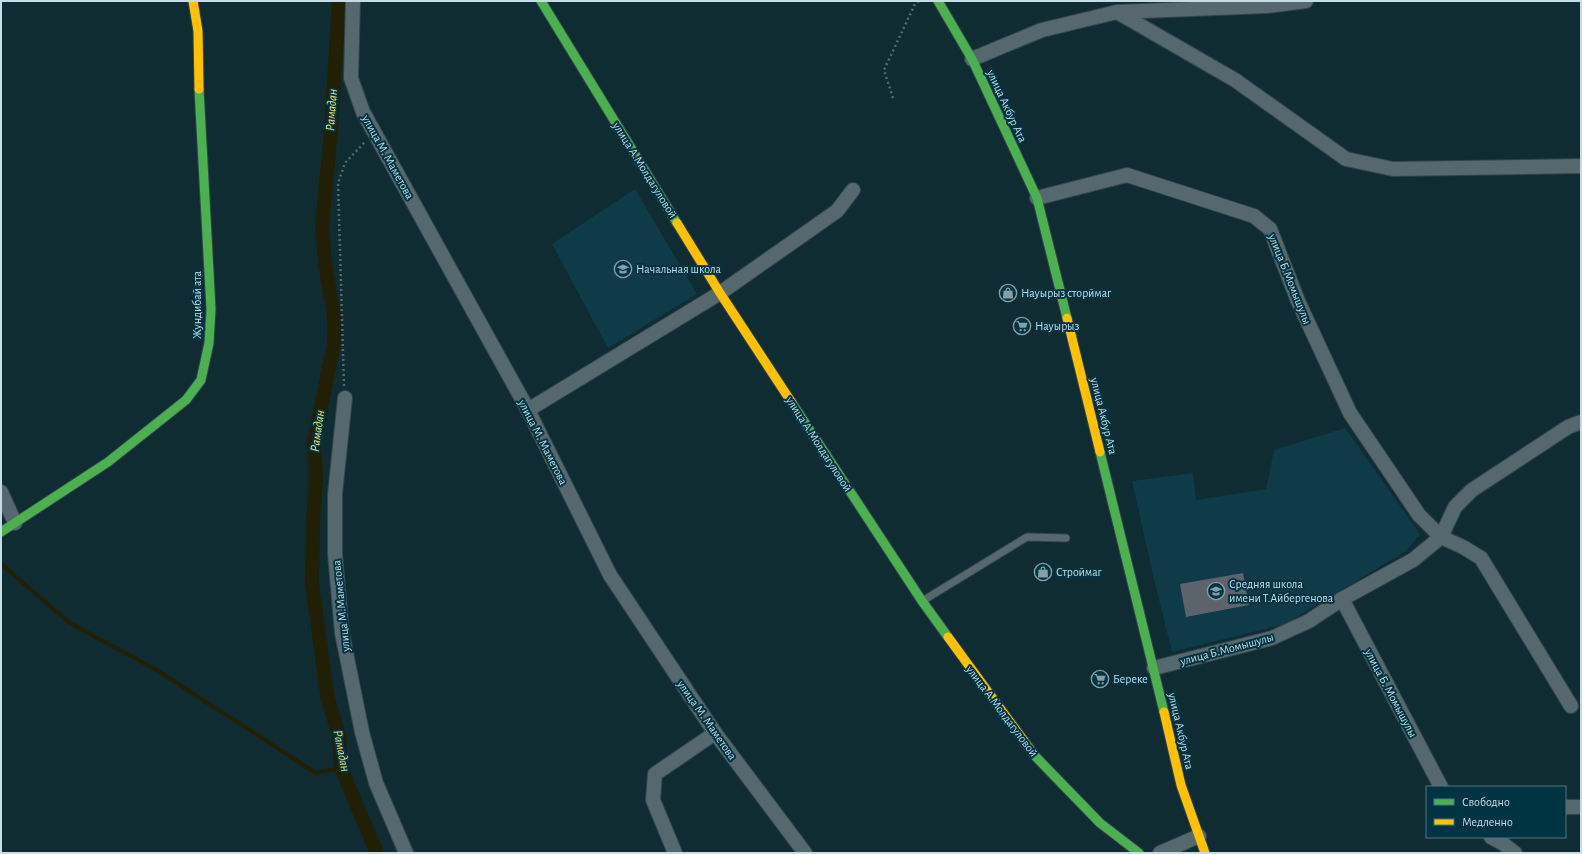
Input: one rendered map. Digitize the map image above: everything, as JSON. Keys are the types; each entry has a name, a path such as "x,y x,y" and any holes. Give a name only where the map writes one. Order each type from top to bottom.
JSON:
{"street":[{"name":"Жундибай ата","path":"1,532 108,462 186,400 201,380 209,343 211,309 200,112 198,31 193,1"},
{"name":"улица М. Маметова","path":"353,1 351,78 363,112 528,410 610,575 715,734 805,853"},
{"name":"улица А.Молдагуловой","path":"541,1 720,293 922,601 1036,757 1100,823 1139,853"},
{"name":"улица Акбур Ата","path":"938,1 972,59 1037,198 1154,668 1181,785 1205,853"},
{"path":"972,59 1042,30 1117,12 1267,6 1306,1"},
{"path":"1117,12 1235,80 1346,159 1393,169 1581,166"},
{"name":"улица Б.Момышулы","path":"1037,198 1127,175 1254,216 1270,229 1298,301 1350,413 1419,515 1441,537 1464,547 1481,558 1571,706"},
{"path":"528,410 720,293 837,211 853,190"},
{"name":"улица М.Маметова","path":"344,398 335,501 335,554 342,633 362,732 376,783 406,853"},
{"name":"улица Б.Момышулы","path":"1154,668 1272,638 1309,621 1342,599 1413,560 1441,537 1455,507 1472,490 1568,427 1581,422"},
{"path":"1,492 15,523"},
{"name":"улица Б. Момышулы","path":"1342,599 1440,786"},
{"path":"675,853 653,800 655,774 715,734"},
{"path":"1566,807 1581,807"},
{"path":"1160,853 1199,836"},
{"path":"1493,838 1502,842 1515,853"}],"lane":[{"path":"922,601 1027,537 1066,538"}],"path":[{"path":"893,98 884,70 915,4 919,1"},
{"path":"344,398 338,183 345,163 374,132"}],"shaded area":[{"name":"Начальная школа","path":"635,189 697,294 608,348 552,244"},
{"path":"1345,428 1420,534 1406,551 1285,624 1172,652 1132,481 1193,473 1196,500 1266,489 1274,450"}],"building":[{"path":"1243,573 1249,605 1186,617 1180,584"}],"waterway":[{"name":"Рамадан","path":"339,1 331,132 322,225 325,263 334,316 334,343 314,442 316,479 313,522 312,583 327,695 339,736 341,768 377,853"},
{"path":"1,564 70,623 160,672 316,773 341,768"}],"traffic: fast":[{"path":"541,1 677,223"},
{"path":"938,1 972,59 1037,198 1067,318"},
{"path":"1,532 108,462 186,400 201,380 209,343 211,309 199,89"},
{"path":"792,403 922,601 948,637"},
{"path":"1100,452 1164,712"},
{"path":"1024,741 1036,757 1100,823 1139,853"}],"traffic: slow":[{"path":"193,1 198,31 199,89"},
{"path":"677,223 720,293 792,403"},
{"path":"1067,318 1100,452"},
{"path":"948,637 1024,741"},
{"path":"1164,712 1181,785 1205,853"}],"place":[{"name":"Начальная школа","path":"623,269"},
{"name":"Науырыз сторймаг","path":"1008,293"},
{"name":"Науырыз","path":"1022,326"},
{"name":"Строймаг","path":"1043,572"},
{"name":"Средняя школа имени Т.Айбергенова","path":"1216,591"},
{"name":"Береке","path":"1100,679"}]}
